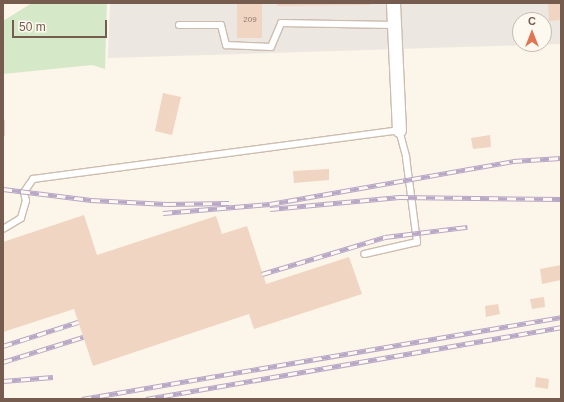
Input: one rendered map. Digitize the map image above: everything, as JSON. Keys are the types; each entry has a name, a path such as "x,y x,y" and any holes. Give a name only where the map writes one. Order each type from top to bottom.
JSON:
{"street":[{"path":"393,3 399,130"}],"lane":[{"path":"179,25 221,25 226,45 272,47 281,24 393,25"},
{"path":"3,229 21,218 26,201 24,192 32,179 399,130 406,157 417,242 364,254"}],"shaded area":[{"path":"110,3 561,3 561,44 552,44 552,12 512,12 512,46 108,58"}],"green space":[{"path":"32,3 107,3 105,69 92,65 3,74 3,21"}],"building":[{"path":"237,3 262,3 262,38 237,38"},
{"path":"277,3 371,3 371,5 277,6"},
{"path":"548,3 561,3 561,20 552,21 552,12 548,12"},
{"path":"163,93 181,97 172,135 155,131"},
{"path":"3,120 5,120 5,136 3,136"},
{"path":"490,135 491,147 473,149 471,138"},
{"path":"329,169 329,180 294,183 293,171"},
{"path":"84,215 97,255 216,216 222,234 247,226 266,284 349,257 362,294 254,329 249,314 93,366 74,309 3,332 3,242"},
{"path":"561,265 561,280 542,284 540,269"},
{"path":"544,297 545,307 532,309 530,299"},
{"path":"498,304 500,314 486,317 485,306"},
{"path":"536,377 549,379 548,389 535,387"}],"railway":[{"path":"163,213 270,204 513,161 561,158"},
{"path":"3,189 91,200 167,204 229,203"},
{"path":"270,209 399,197 561,199"},
{"path":"262,274 385,237 467,227"},
{"path":"82,399 561,317"},
{"path":"3,346 78,322"},
{"path":"146,399 561,327"},
{"path":"3,362 83,337"},
{"path":"3,381 53,377"}]}
